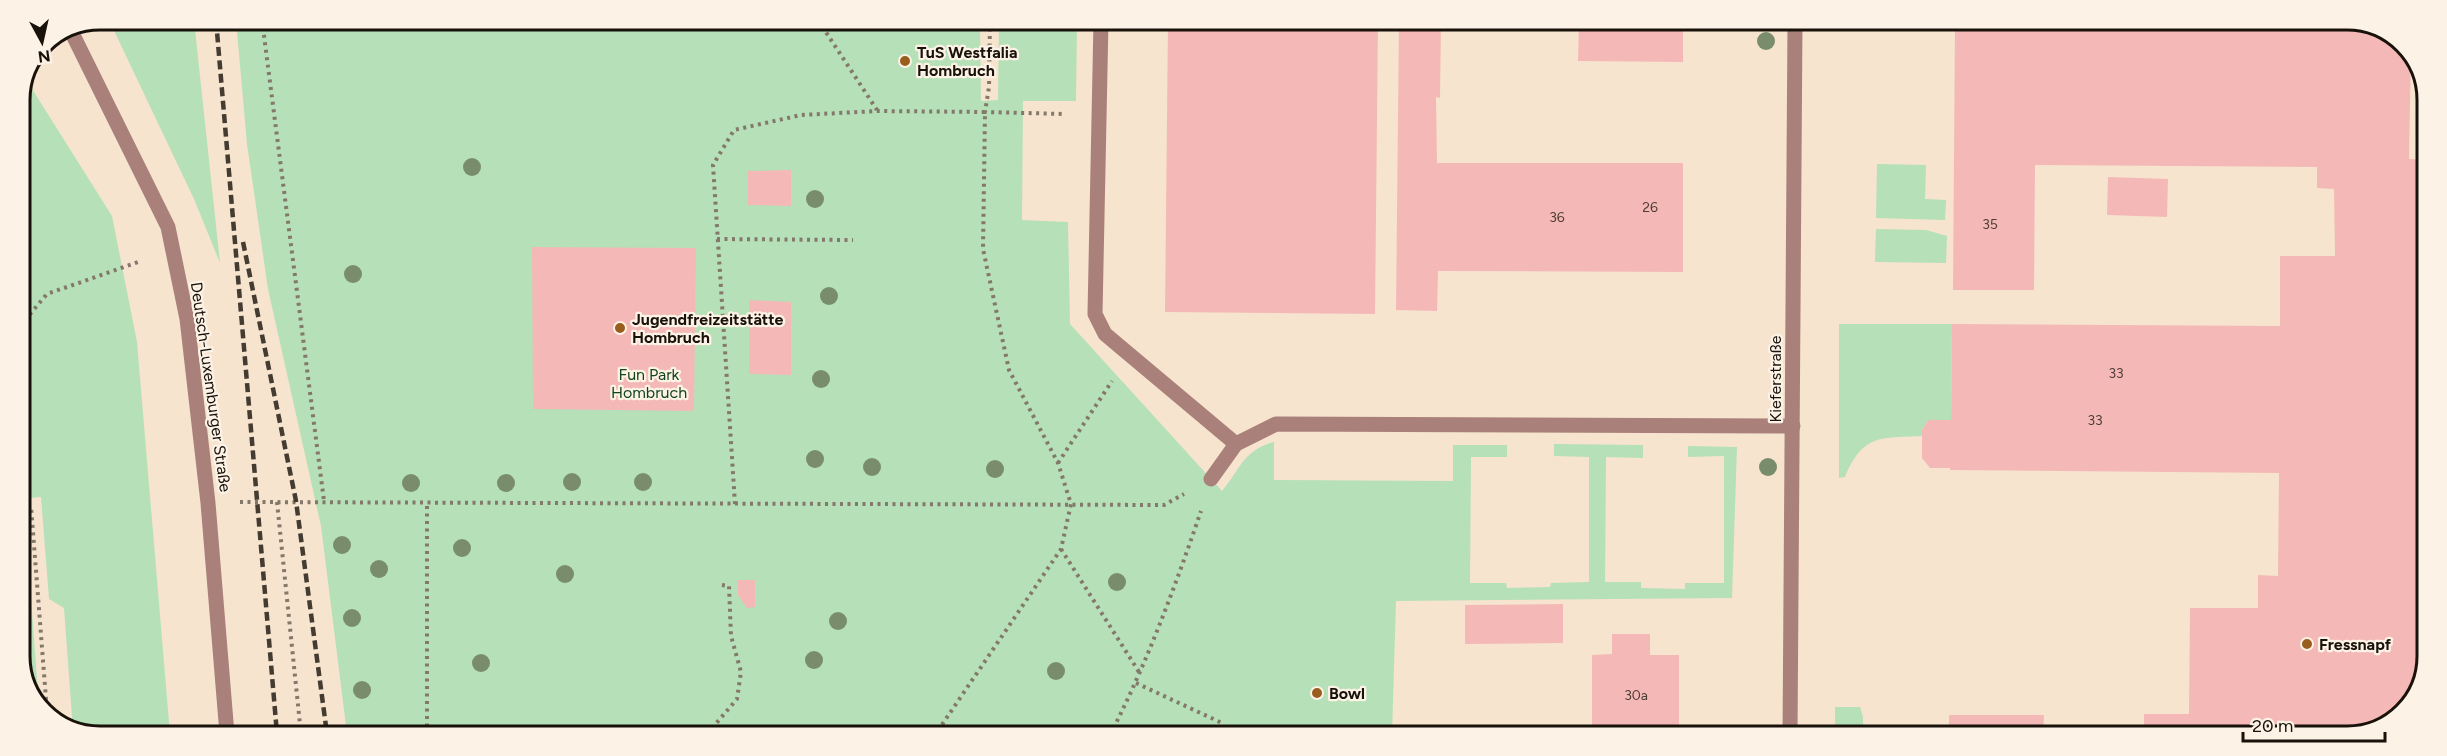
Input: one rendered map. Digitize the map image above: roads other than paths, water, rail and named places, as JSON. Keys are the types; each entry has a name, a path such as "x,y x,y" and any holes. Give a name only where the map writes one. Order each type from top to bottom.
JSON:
{"street":[{"path":"1101,30 1095,314 1105,334 1236,444"},
{"name":"Kieferstraße","path":"1790,726 1795,30"},
{"name":"Deutsch-Luxemburger Straße","path":"72,36 168,227 187,318 208,503 226,726"},
{"path":"1211,479 1236,444 1276,424 1793,426"}],"railway":[{"path":"217,30 276,726"},
{"path":"243,242 296,501 326,726"}],"place":[{"name":"TuS Westfalia Hombruch","path":"905,61"},
{"name":"Jugendfreizeitstätte Hombruch","path":"620,328"},
{"name":"Fressnapf","path":"2307,644"},
{"name":"Bowl","path":"1317,693"}],"park label":[{"name":"Fun Park Hombruch","path":"649,383"}]}
